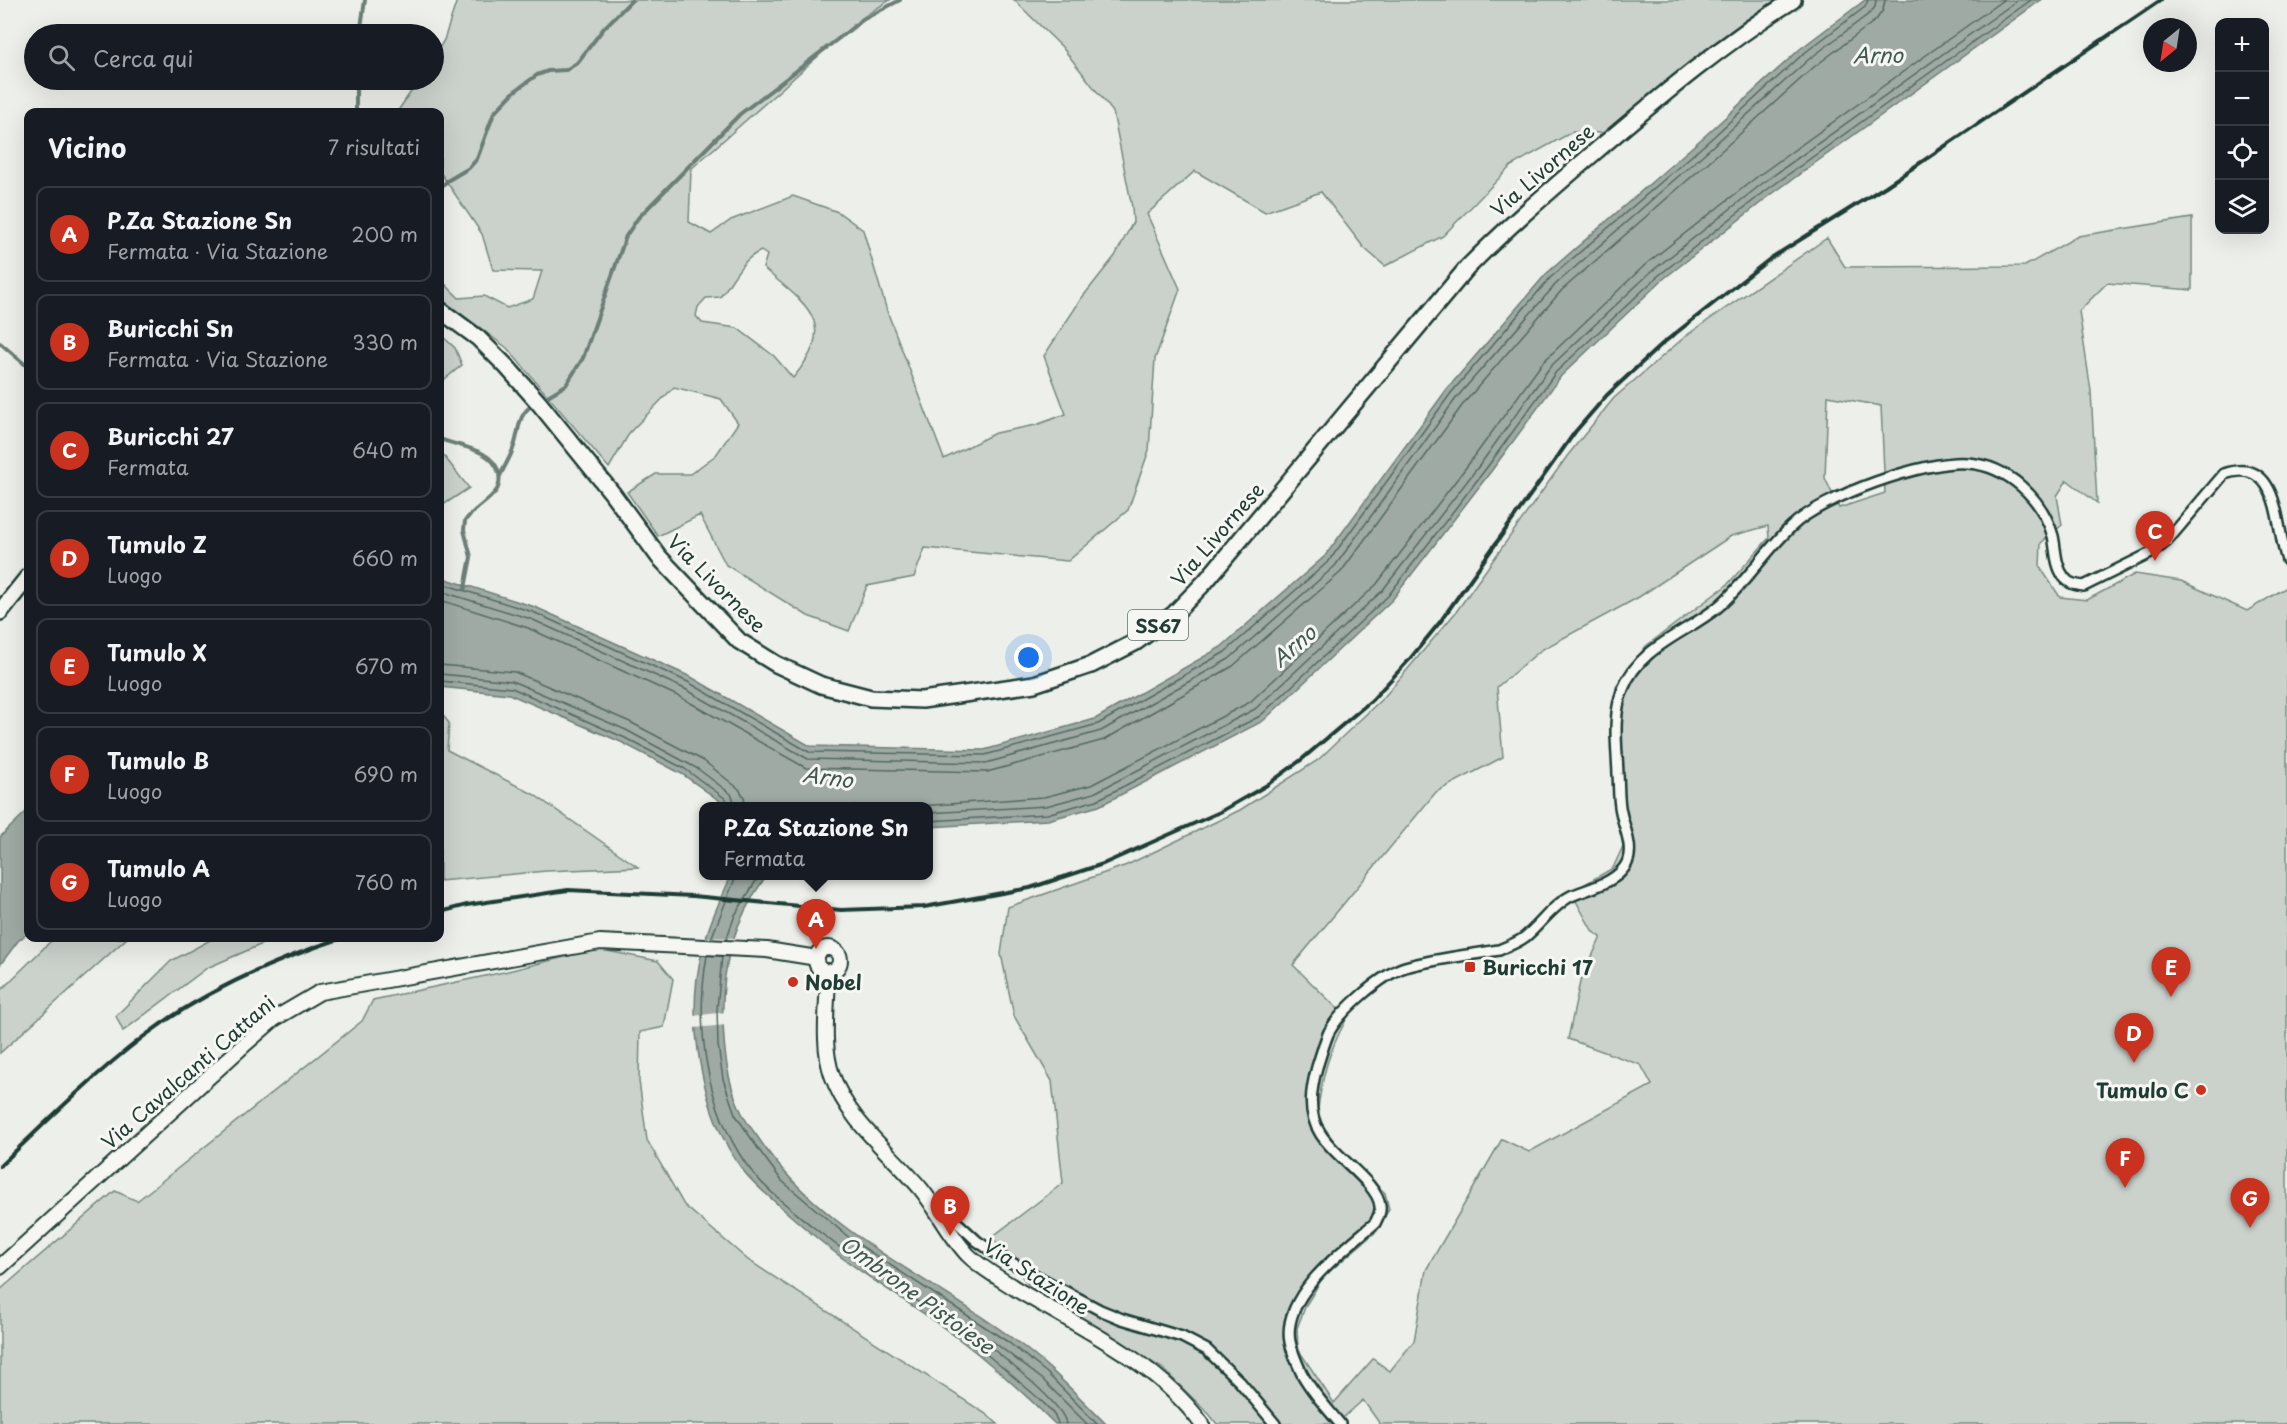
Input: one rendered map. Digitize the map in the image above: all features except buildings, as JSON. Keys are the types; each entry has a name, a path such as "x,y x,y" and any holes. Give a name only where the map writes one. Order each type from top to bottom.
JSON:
{"main road":[{"name":"Via Livornese","path":"444,313 478,338 507,367 612,493 659,556 739,641 758,653 821,685 871,698 922,700 1034,684 1091,666 1136,642 1174,614 1213,573 1452,285 1498,236 1680,80 1761,20 1793,0"},
{"path":"0,612 24,582"}],"street":[{"path":"1340,1424 1302,1373 1290,1342 1290,1327 1307,1287 1317,1273 1376,1223 1380,1203 1367,1182 1334,1152 1319,1132 1312,1115 1314,1080 1322,1050 1330,1031 1346,1010 1388,976 1404,968 1499,950 1512,945 1524,938 1570,897 1591,890 1623,870 1628,860 1629,841 1620,811 1616,713 1623,688 1647,653 1717,608 1741,585 1794,524 1816,509 1833,499 1916,468 1949,463 1970,463 1985,467 2004,474 2019,484 2036,501 2048,520 2058,563 2064,577 2072,585 2084,586 2153,552 2167,541 2224,474 2236,470 2250,473 2262,480 2271,490 2287,560"},
{"name":"Via Cavalcanti Cattani","path":"0,1267 274,1019 320,992 600,942 721,948"},
{"name":"Via Stazione","path":"721,948 766,950 817,958 823,950 830,948 836,951 840,958 839,964 835,969 828,971 826,1045 831,1073 838,1091 855,1117 922,1190 947,1229 969,1256 1014,1288 1130,1356 1173,1391 1202,1424"},
{"path":"817,958 819,967 828,971"},
{"path":"922,1190 977,1240 999,1256 1100,1310 1182,1337 1207,1350 1240,1382 1275,1424"}],"shaded area":[{"path":"457,0 890,0 860,19 691,169 689,222 711,234 731,220 793,196 838,212 863,230 887,311 944,459 995,433 1036,425 1066,414 1044,356 1081,299 1115,256 1133,222 1113,112 1062,47 1014,0 1782,0 1745,23 1604,133 1572,132 1511,166 1443,236 1385,266 1364,248 1321,192 1265,212 1195,171 1147,214 1180,289 1155,359 1149,450 1128,510 1068,561 925,548 914,577 867,586 849,631 808,616 726,565 700,515 658,536 627,492 656,474 690,474 716,455 738,423 721,399 674,387 630,432 609,468 507,348 444,301 444,283 459,298 484,296 507,308 533,299 542,271 493,270 482,234 444,178 444,108 400,108 412,90 444,90 444,40","holes":["761,251 767,255 763,268 804,305 816,329 814,343 807,359 793,378 774,356 737,328 702,323 696,316 698,307 706,298 720,297 738,271"]},
{"path":"2192,218 2192,290 2107,283 2079,311 2091,391 2097,503 2067,480 2057,496 2062,525 2041,543 2040,567 2060,597 2087,600 2135,574 2181,581 2247,611 2285,588 2287,589 2287,1424 1380,1424 1363,1400 1336,1424 1217,1424 1162,1368 1033,1291 992,1237 1063,1183 1052,1081 1014,1016 1001,954 1008,907 1127,865 1240,810 1318,760 1385,696 1456,612 1568,455 1614,398 1687,335 1827,238 1845,267 2025,266 2078,236","holes":["1828,396 1881,406 1885,493 1839,508 1825,478","1768,526 1769,538 1727,585 1646,646 1616,687 1610,732 1624,844 1613,868 1571,892 1593,932 1601,937 1580,982 1568,1039 1641,1065 1652,1085 1529,1152 1502,1139 1426,1270 1414,1341 1390,1371 1373,1359 1334,1403 1298,1349 1297,1328 1306,1305 1323,1277 1378,1230 1389,1209 1385,1193 1341,1152 1317,1116 1327,1065 1347,1018 1293,965 1436,792 1503,757 1497,687 1541,650 1639,597 1731,536"]},
{"path":"444,338 455,348 462,365 444,380"},
{"path":"444,456 469,488 444,504"},
{"path":"444,717 449,723 447,750 533,794 638,867 546,871 444,881"},
{"path":"50,942 123,942 0,1053 0,991"},
{"path":"207,942 267,942 207,968 123,1031 116,1016 171,961"},
{"path":"597,949 658,961 673,979 664,1027 640,1032 639,1081 647,1140 684,1205 748,1260 998,1424 0,1424 0,1290 115,1191 137,1201 362,1021 373,1000"}],"water":[{"name":"Arno","path":"1865,0 2041,0 1772,194 1662,280 1561,376 1392,600 1263,721 1099,806 1048,820 933,827 933,802 721,802 682,774 621,742 509,694 444,687 444,578 535,607 691,677 810,746 984,750 1095,719 1221,647 1325,556 1447,389 1546,274 1707,134 1800,49"},
{"path":"24,814 24,936 0,965 0,837"},
{"name":"Ombrone Pistoiese","path":"729,880 763,880 738,927 727,962 723,1000 724,1043 732,1088 742,1113 782,1169 810,1198 841,1224 1025,1348 1061,1379 1106,1424 1055,1424 1010,1381 963,1342 824,1244 762,1191 742,1169 728,1147 716,1121 700,1065 696,1035 697,978 711,923"}],"pier":[{"path":"703,937 735,938 731,956 698,954"},
{"path":"726,1012 727,1025 694,1028 693,1016"}],"waterway":[{"path":"361,24 365,0"},
{"path":"444,184 469,168 477,159 494,113 515,91 537,75 548,71 566,70 577,63 604,28 632,0"},
{"path":"546,397 566,385 583,358 626,236 638,218 740,114 864,19 900,0"},
{"path":"356,90 356,108"},
{"path":"0,343 24,364"},
{"path":"500,476 513,449 521,419 533,405"},
{"path":"444,440 482,453 490,458 499,473 496,491 465,521 464,530 471,557 465,588"}],"railway":[{"path":"444,911 467,905 568,890 693,896 841,910 924,907 1030,888 1103,864 1220,812 1267,785 1301,760 1372,700 1440,622 1575,432 1607,395 1662,344 1771,258 1886,186 2161,0"},
{"path":"0,1166 106,1067 166,1021 238,979 331,942"}],"place":[{"name":"Buricchi 27","path":"2155,561"},
{"name":"P.Za Stazione Sn","path":"816,949"},
{"name":"Buricchi 17","path":"1470,967"},
{"name":"Nobel","path":"793,982"},
{"name":"Tumulo X","path":"2171,997"},
{"name":"Tumulo Z","path":"2134,1063"},
{"name":"Tumulo C","path":"2201,1090"},
{"name":"Tumulo B","path":"2125,1188"},
{"name":"Tumulo A","path":"2250,1228"},
{"name":"Buricchi Sn","path":"950,1236"}]}
